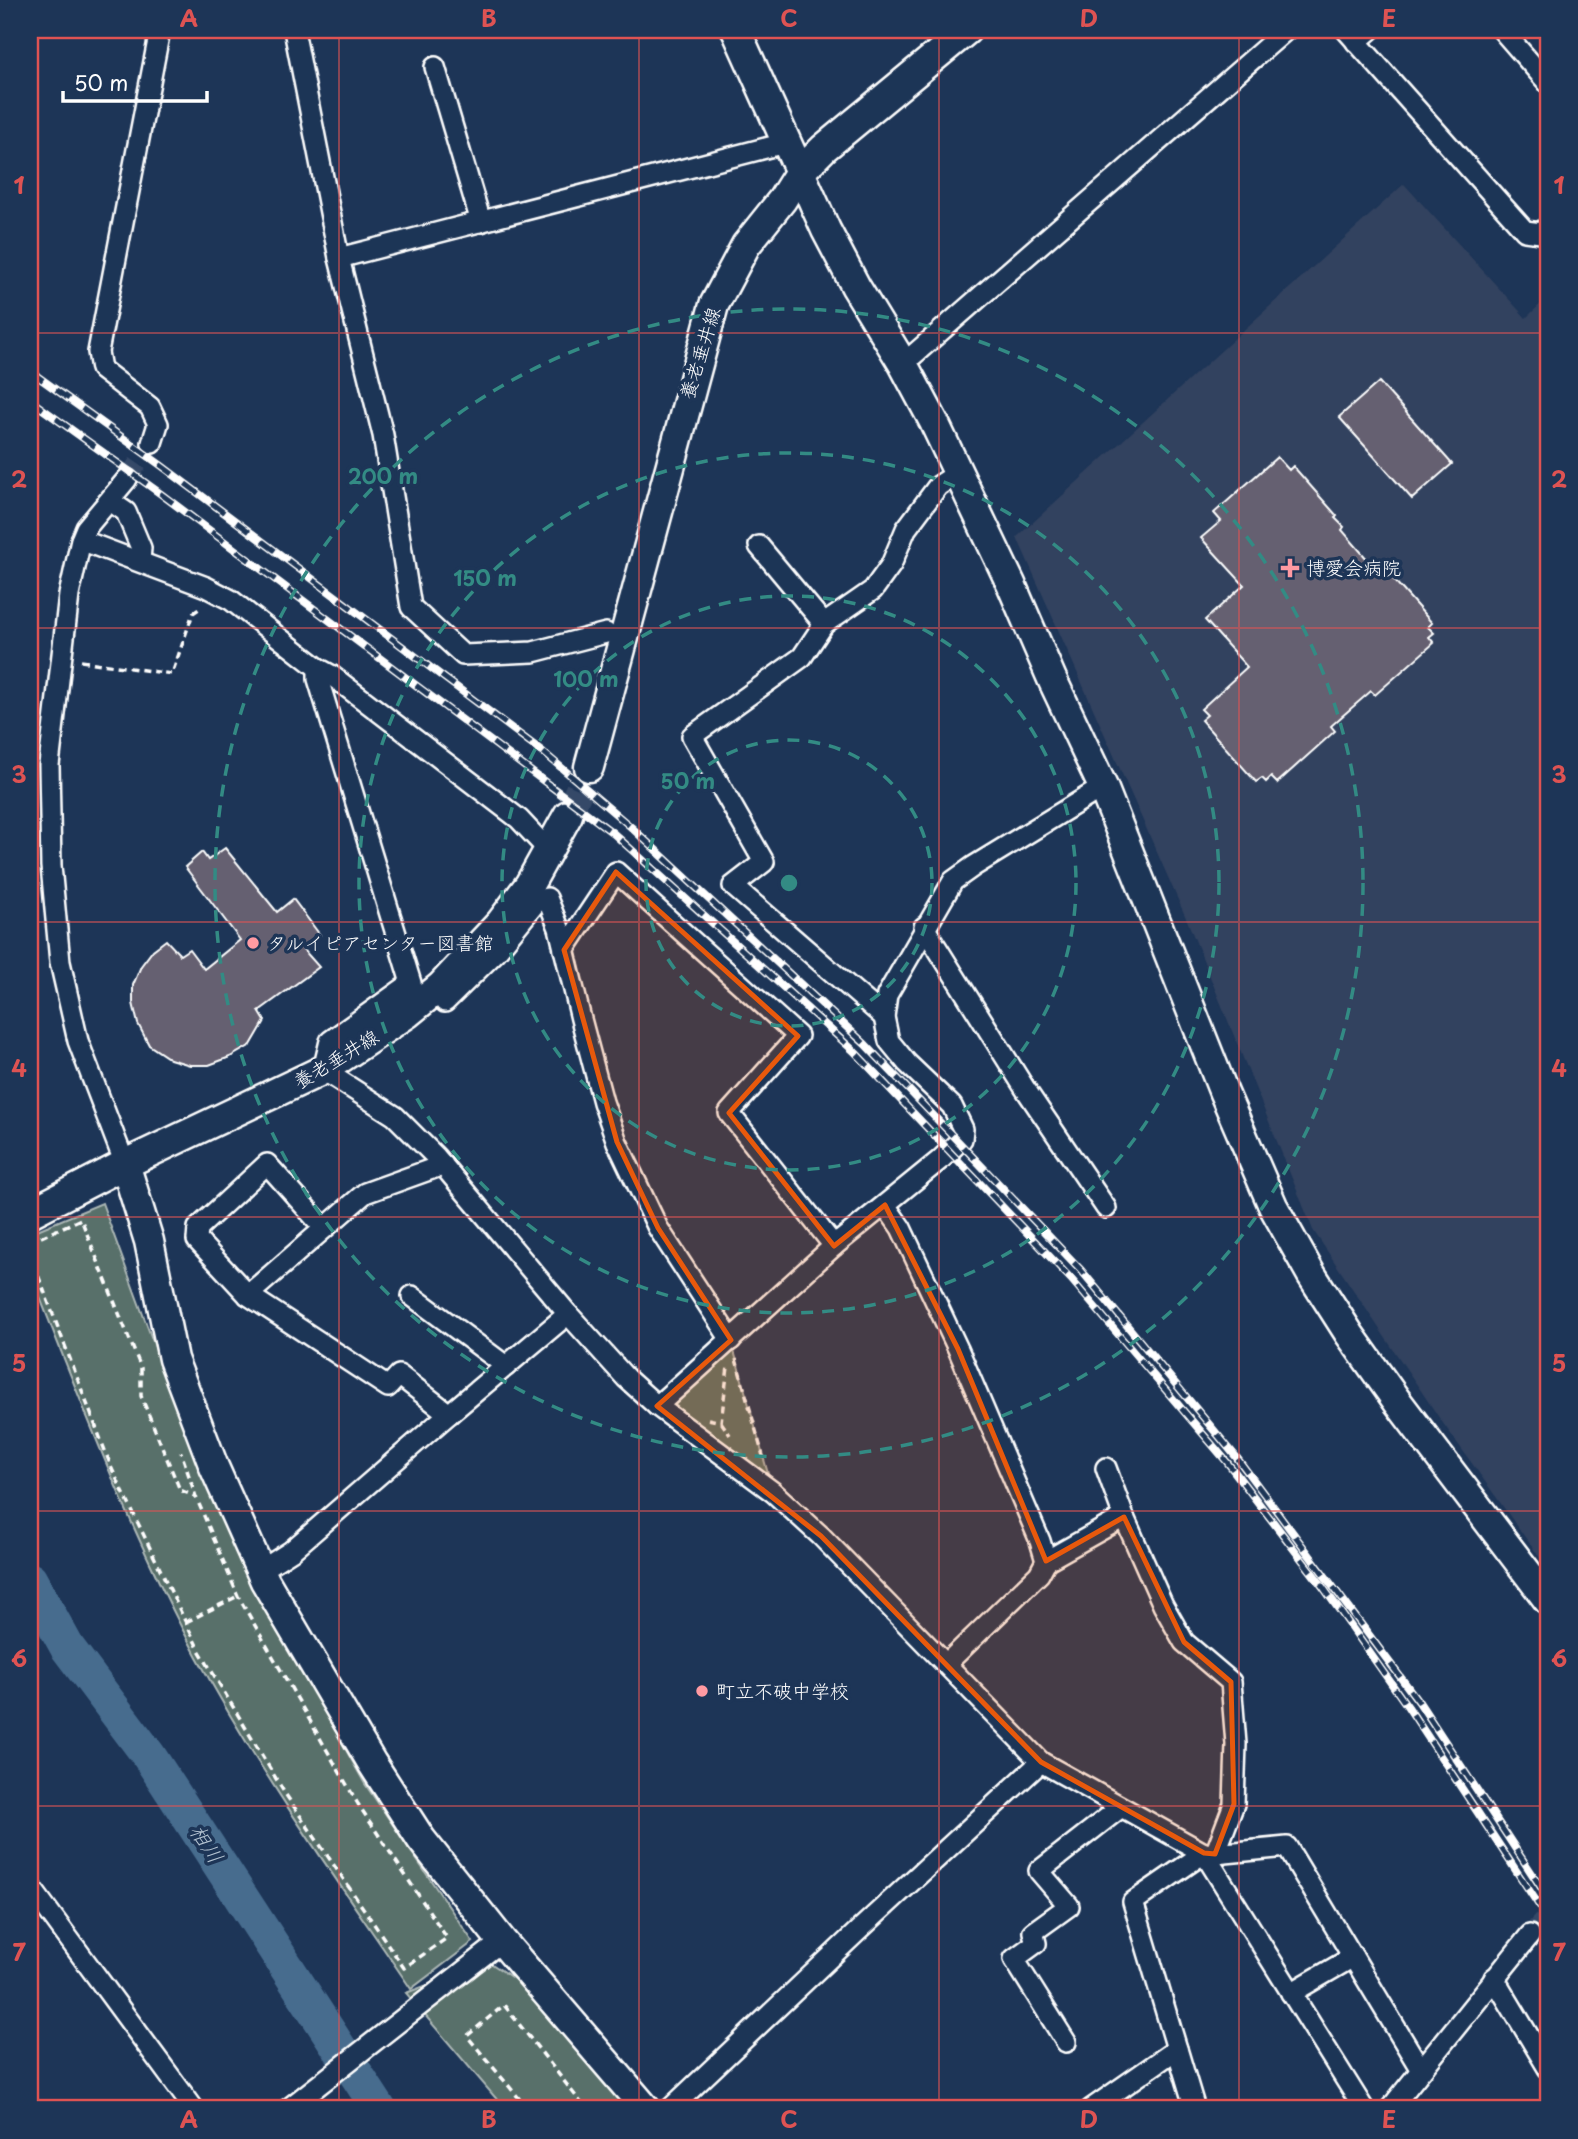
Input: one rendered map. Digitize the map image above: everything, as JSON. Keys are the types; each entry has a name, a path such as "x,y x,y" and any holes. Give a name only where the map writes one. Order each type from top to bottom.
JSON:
{"street":[{"path":"152,443 158,424 150,407 101,369 98,352 160,30"},
{"path":"293,30 338,258 383,435 411,607 463,655 533,652 607,633"},
{"path":"736,30 799,173 856,287 903,364 1011,584 1103,787 1224,1093 1273,1206 1311,1274 1396,1401 1548,1600"},
{"name":"養老垂井線","path":"589,767 713,305 746,245 782,200 799,173 824,148 967,30"},
{"path":"903,364 1286,30"},
{"path":"1502,30 1548,83"},
{"path":"1357,34 1525,231 1541,233 1548,226"},
{"path":"435,66 481,222"},
{"path":"338,258 785,143"},
{"path":"884,1017 733,886 764,862 692,736 802,657 824,624 873,590 891,565 906,529 938,486 958,473"},
{"path":"127,479 86,527 69,595 49,765 51,866 60,962 78,1041 125,1164 149,1241 173,1359 214,1467 260,1571 365,1752 494,1947 646,2109"},
{"path":"110,501 125,512 141,548 140,561"},
{"path":"81,540 211,589 231,600 519,819 549,851"},
{"path":"759,546 824,624"},
{"path":"318,668 318,678 411,983 330,1041 323,1070 395,1116 443,1165 568,1314 626,1378 657,1406 773,1492 821,1536 1041,1762 1120,1808 1210,1853 1291,1993 1364,2109"},
{"path":"657,1406 834,1246 962,1139 963,1129 952,1106 907,1063 889,1041 884,1017 887,995 953,881 1103,787"},
{"name":"養老垂井線","path":"30,1213 125,1164 323,1070 372,1039 441,986 501,922 529,885 568,815"},
{"path":"565,950 616,872 798,1036 729,1113 834,1246"},
{"path":"445,1002 496,952 538,900 547,898 559,928 600,1090 617,1142 658,1227 731,1340"},
{"path":"924,927 1024,1087 1106,1208"},
{"path":"324,1228 267,1164 198,1228 197,1240 248,1295 388,1387 399,1375 449,1414"},
{"path":"248,1295 365,1193 443,1165"},
{"path":"885,1205 901,1228 958,1349 1040,1541 1046,1561"},
{"path":"412,1296 506,1366"},
{"path":"260,1571 291,1551 568,1314"},
{"path":"1106,1468 1124,1517 1163,1605 1184,1643 1231,1682 1236,1744 1234,1804 1210,1853"},
{"path":"946,1664 1039,1574 1046,1561 1124,1517"},
{"path":"670,2109 1041,1762"},
{"path":"1066,2042 1014,1959 1036,1943 1033,1932 1069,1906 1039,1871 1120,1808"},
{"path":"1195,2109 1133,1902 1210,1853 1287,1847 1421,2070"},
{"path":"30,1886 194,2109"},
{"path":"1390,2109 1530,1935"},
{"path":"288,2109 494,1947"},
{"path":"1291,1993 1353,1957"},
{"path":"1494,1978 1548,2067"},
{"path":"1091,2109 1177,2049"}],"path":[{"path":"77,660 172,674 194,613 202,606 211,589"},
{"path":"30,1242 81,1219 141,1368 141,1396 180,1490 196,1497 238,1596 358,1804 447,1938 404,1968 284,1792 199,1650 112,1469 30,1254"},
{"path":"708,1419 721,1422 731,1340"},
{"path":"731,1340 773,1492"},
{"path":"186,1622 238,1596"},
{"path":"528,2109 467,2036 504,2006 586,2109"}],"highlighted area":[{"path":"616,872 798,1036 729,1113 834,1246 885,1205 958,1349 1046,1561 1124,1517 1184,1642 1231,1682 1234,1804 1215,1854 1204,1853 1041,1762 821,1536 657,1406 731,1340 658,1228 617,1142 564,950"}],"shaded area":[{"path":"1404,184 1526,318 1548,297 1548,1569 1440,1419 1313,1230 1187,920 1017,537"}],"green space":[{"path":"102,1203 156,1350 244,1567 365,1784 473,1942 411,1989 272,1783 196,1655 149,1562 68,1369 30,1272 30,1233"},
{"path":"731,1340 773,1492 657,1406"},
{"path":"489,1962 523,1985 630,2109 505,2109 406,1993"}],"building":[{"path":"1379,382 1452,464 1412,499 1339,417"},
{"path":"1277,457 1289,470 1293,466 1337,516 1335,518 1344,527 1342,530 1374,567 1379,563 1432,623 1428,627 1434,633 1429,637 1434,643 1375,695 1371,691 1331,726 1335,731 1277,783 1271,777 1266,782 1262,778 1256,782 1201,720 1207,715 1201,709 1247,667 1205,620 1244,585 1201,538 1221,521 1214,513"},
{"path":"225,848 277,912 293,899 320,935 303,949 319,967 259,1011 265,1021 251,1045 209,1065 190,1065 170,1059 149,1045 138,1024 133,1003 133,985 141,966 153,950 166,940 180,955 189,949 204,969 240,940 185,867 202,852 208,860"}],"waterway":[{"name":"相川","path":"30,1580 67,1647 149,1756 379,2109"}],"tunnel":[{"path":"127,479 152,443"},
{"path":"568,815 589,767"},
{"path":"1530,1935 1548,1915"}],"railway":[{"path":"30,371 162,466 543,752 631,827 865,1044 1081,1270 1237,1458 1419,1702 1548,1898"},
{"path":"30,400 161,494 613,833 854,1051 1071,1279 1227,1462 1323,1587 1408,1707 1548,1919"}],"place":[{"name":"博愛会病院","path":"1290,568"},
{"name":"タルイピアセンター図書館","path":"253,943"},
{"name":"町立不破中学校","path":"702,1691"}]}
